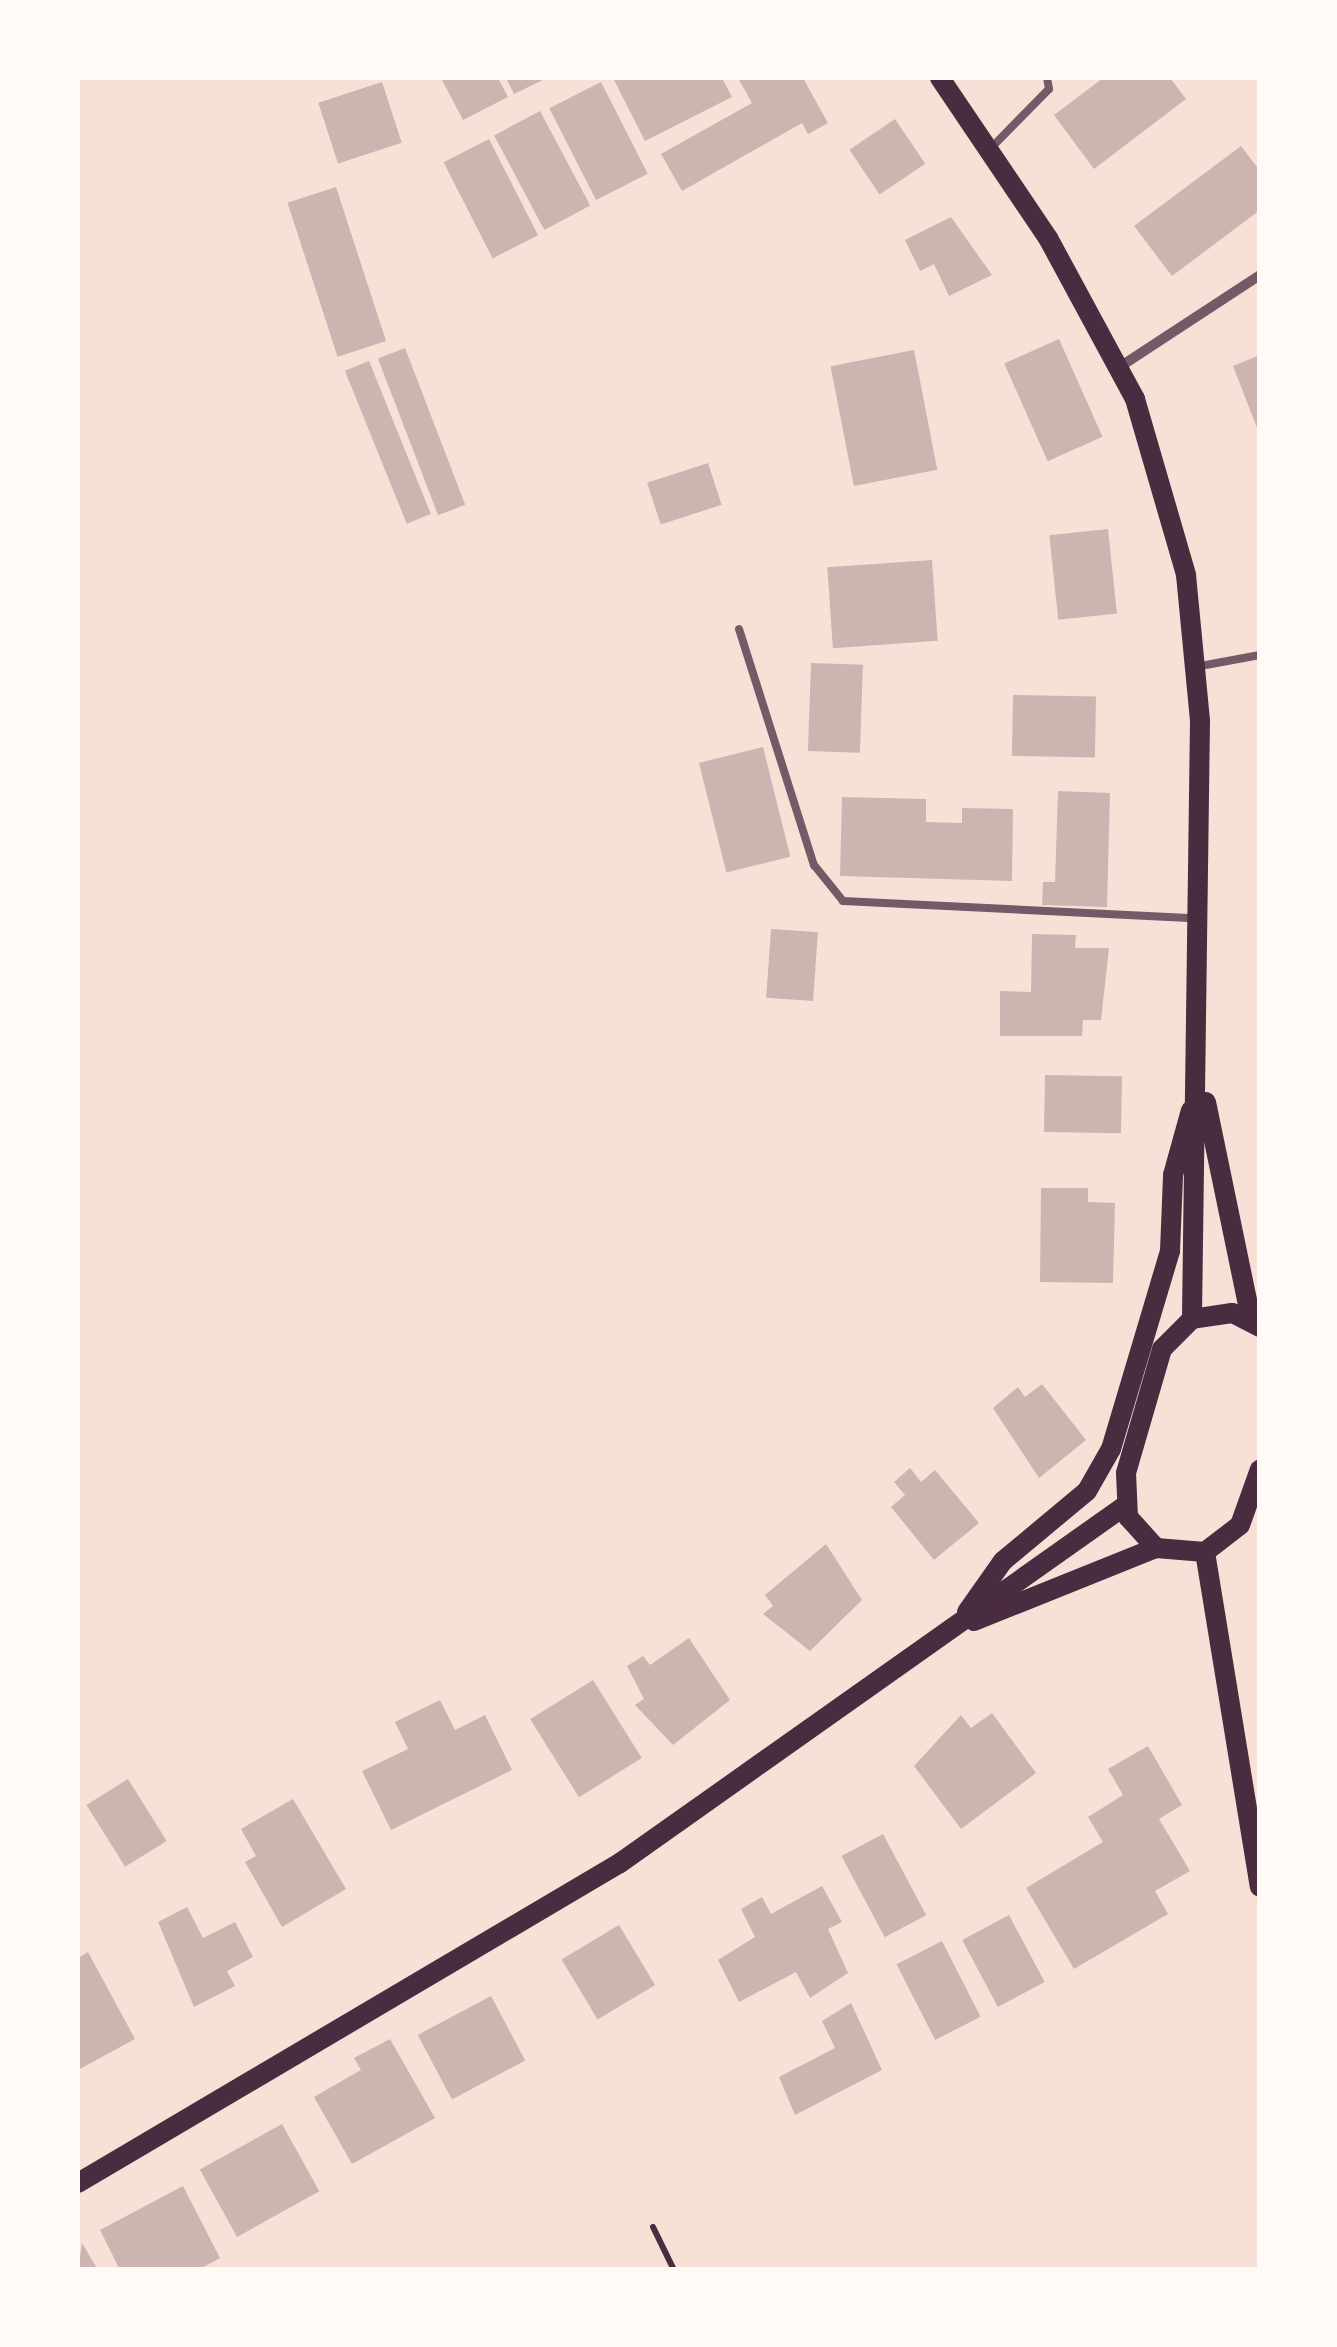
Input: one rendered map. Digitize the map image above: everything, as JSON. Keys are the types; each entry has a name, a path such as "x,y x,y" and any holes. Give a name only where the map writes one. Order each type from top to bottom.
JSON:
{"main road":[{"path":"78,2183 620,1863 1126,1505 1154,1369 1192,1319 1199,1081 1194,918 1195,667 1186,575 1118,368 989,150 940,78"},
{"path":"1192,1319 1255,1323 1224,1162 1199,1081"},
{"path":"958,1626 1004,1561 1087,1491 1112,1449 1170,1251 1173,1176 1199,1081"},
{"path":"958,1626 1156,1548 1206,1552 1240,1526 1260,1469"},
{"path":"1126,1505 1156,1548"},
{"path":"1206,1552 1260,1886"}],"street":[{"path":"1118,368 1260,276"}],"lane":[{"path":"989,150 1049,89 1047,78"},
{"path":"739,629 814,864 843,901 1194,918"},
{"path":"1195,667 1260,656"}],"path":[{"path":"652,2227 674,2270"}],"building":[{"path":"441,78 498,78 508,97 463,120"},
{"path":"506,78 547,78 514,94"},
{"path":"613,78 722,78 732,97 645,141"},
{"path":"738,78 803,78 828,123 808,134 802,123 682,191 661,154 752,103"},
{"path":"1103,78 1170,78 1186,99 1094,169 1054,115"},
{"path":"382,82 402,143 338,164 318,103"},
{"path":"601,82 648,174 596,200 549,108"},
{"path":"540,111 590,205 544,230 494,135"},
{"path":"895,119 925,164 880,195 849,150"},
{"path":"489,139 538,235 493,258 444,162"},
{"path":"1241,146 1260,171 1260,210 1172,276 1134,226"},
{"path":"336,187 386,341 338,357 287,203"},
{"path":"951,217 992,275 949,296 934,264 920,271 905,240"},
{"path":"1059,339 1103,437 1048,461 1004,363"},
{"path":"405,348 465,505 438,515 378,358"},
{"path":"914,350 937,470 854,486 831,366"},
{"path":"1260,355 1260,433 1259,433 1233,366"},
{"path":"369,361 431,514 407,524 345,371"},
{"path":"708,463 722,505 661,525 647,483"},
{"path":"1108,529 1117,614 1058,620 1049,535"},
{"path":"932,560 938,641 833,648 827,567"},
{"path":"811,663 863,665 860,753 808,751"},
{"path":"1013,695 1096,696 1095,757 1012,756"},
{"path":"763,747 790,857 726,873 699,763"},
{"path":"1058,791 1110,793 1107,907 1042,905 1043,882 1055,882"},
{"path":"842,797 926,799 926,822 962,823 962,808 1013,809 1012,881 840,876"},
{"path":"771,929 818,932 813,1001 766,998"},
{"path":"1032,934 1076,935 1075,948 1109,948 1101,1020 1083,1020 1082,1036 1000,1036 1000,991 1031,992"},
{"path":"1045,1075 1122,1076 1121,1133 1044,1132"},
{"path":"1041,1188 1088,1188 1088,1202 1115,1203 1113,1283 1040,1282"},
{"path":"1042,1384 1086,1440 1039,1478 993,1408 1018,1387 1025,1397"},
{"path":"910,1468 921,1482 935,1470 979,1523 934,1560 891,1507 905,1495 894,1482"},
{"path":"826,1544 862,1600 810,1651 763,1614 773,1606 765,1595"},
{"path":"689,1638 730,1700 673,1745 635,1705 644,1699 627,1666 643,1656 650,1665"},
{"path":"593,1680 642,1758 579,1797 530,1719"},
{"path":"440,1700 455,1730 485,1715 512,1770 391,1830 362,1771 408,1749 395,1722"},
{"path":"992,1713 1036,1773 961,1829 914,1766 961,1715 971,1728"},
{"path":"1148,1746 1182,1805 1159,1819 1190,1871 1155,1891 1168,1914 1074,1969 1026,1888 1103,1842 1088,1817 1123,1795 1108,1769"},
{"path":"128,1779 167,1841 125,1867 86,1805"},
{"path":"293,1799 346,1889 282,1927 245,1862 256,1856 241,1829"},
{"path":"883,1834 926,1915 885,1937 842,1856"},
{"path":"822,1886 842,1922 828,1929 848,1973 810,1998 796,1972 739,2002 718,1960 755,1937 741,1909 762,1897 771,1914"},
{"path":"187,1907 203,1938 235,1922 253,1957 227,1971 235,1986 194,2007 158,1922"},
{"path":"1009,1915 1045,1982 998,2007 962,1940"},
{"path":"619,1925 655,1985 598,2020 562,1960"},
{"path":"942,1941 981,2017 935,2040 897,1964"},
{"path":"88,1952 135,2039 78,2070 78,1958"},
{"path":"491,1996 525,2060 452,2099 418,2035"},
{"path":"851,2003 882,2070 795,2115 779,2077 835,2048 822,2021"},
{"path":"390,2039 435,2118 352,2164 314,2097 361,2070 354,2058"},
{"path":"282,2124 319,2191 237,2237 200,2170"},
{"path":"183,2186 220,2258 198,2270 120,2270 100,2230"},
{"path":"82,2243 98,2270 78,2270"}]}
